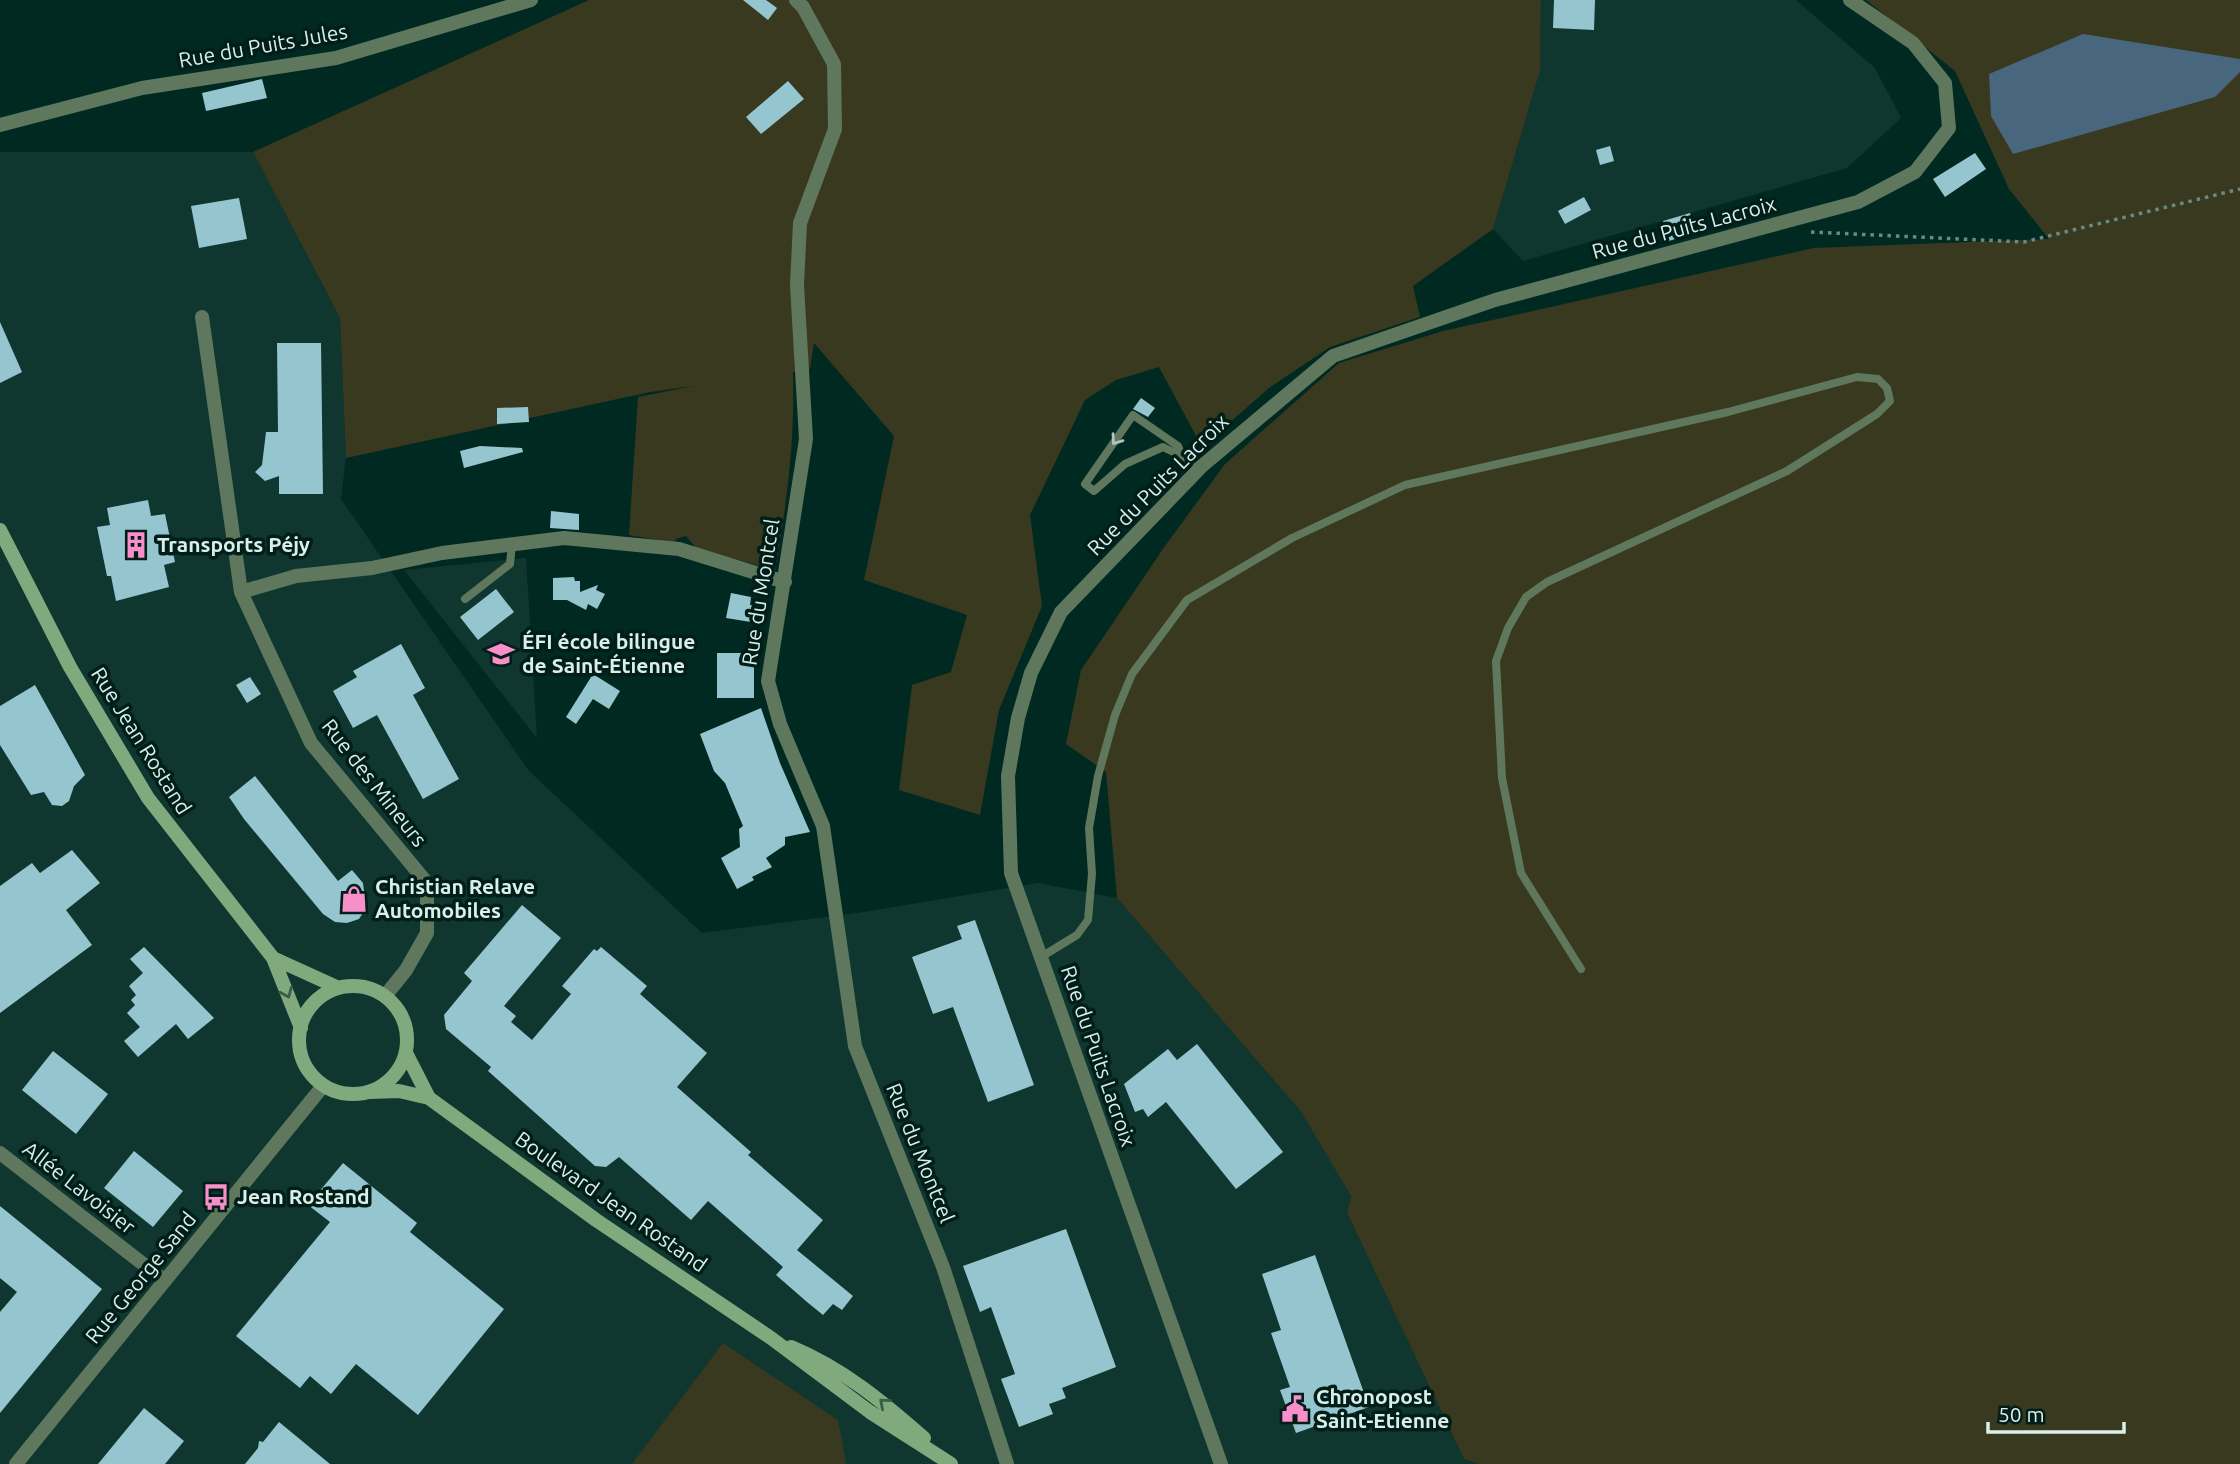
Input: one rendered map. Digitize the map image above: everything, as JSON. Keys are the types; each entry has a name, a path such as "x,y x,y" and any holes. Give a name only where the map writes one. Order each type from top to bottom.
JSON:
{"main road":[{"name":"Rue Jean Rostand","path":"0,530 70,667 148,798 273,958"},
{"path":"273,958 340,988 363,988 385,996 404,1021 406,1053 393,1077 369,1092"},
{"path":"273,958 300,1028 299,1044 303,1060 311,1075 323,1086 338,1092 399,1091 429,1098"},
{"path":"300,1028 315,1002 340,988"},
{"path":"406,1053 429,1098"},
{"name":"Boulevard Jean Rostand","path":"429,1098 596,1220 771,1338 860,1405 953,1464"}],"street":[{"name":"Rue du Puits Jules","path":"0,125 142,88 336,58 531,0"},
{"name":"Rue du Montcel","path":"796,0 803,7 834,64 835,129 800,223 797,285 806,439 768,681 780,724 823,826 855,1046 943,1267 1007,1464"},
{"name":"Rue du Puits Lacroix","path":"1221,1464 1011,873 1008,790 1018,719 1031,673 1061,612 1202,466 1333,356 1495,300 1858,202 1915,172 1949,128 1945,83 1913,43 1850,0"},
{"name":"Rue des Mineurs","path":"202,317 241,592 311,743 427,883 427,933 406,970 385,996"},
{"path":"241,592 296,576 372,568 442,553 564,538 679,549 785,582"},
{"name":"Rue George Sand","path":"16,1464 323,1086"},
{"name":"Allée Lavoisier","path":"0,1153 165,1281"}],"lane":[{"path":"1041,957 1077,935 1088,920 1092,874 1089,828 1098,776 1115,715 1132,674 1187,600 1292,538 1405,485 1728,412 1857,377 1878,379 1887,388 1890,401 1877,414 1787,471 1547,582 1526,597 1508,628 1496,661 1502,778 1521,873 1581,969"},
{"path":"1181,453 1175,454 1163,447 1125,464 1094,491 1085,484 1133,415 1202,466"},
{"path":"465,599 510,564 512,544"}],"path":[{"path":"1806,232 2024,242 2240,189"}],"shaded area":[{"path":"1541,0 1796,0 1875,68 1901,118 1847,168 1523,261 1493,229 1540,71"},
{"path":"2083,34 2240,59 2240,72 2215,97 2013,154 1991,116 1989,74"},
{"path":"0,152 253,152 340,318 346,457 341,499 529,771 702,933 864,912 1038,883 1117,898 1302,1113 1328,1152 1351,1196 1347,1213 1464,1459 1479,1464 0,1464"},
{"name":"ÉFI école bilingue de Saint-Étienne","path":"526,558 537,738 404,570"}],"green space":[{"path":"589,0 1541,0 1540,71 1493,229 1413,286 1420,317 1330,347 1269,388 1202,447 1159,367 1116,380 1085,400 1030,515 1042,606 999,710 980,815 899,790 912,685 951,672 967,615 864,580 894,436 814,343 810,369 793,372 789,471 775,570 697,549 686,536 676,539 675,543 629,535 638,397 693,386 650,392 346,458 340,318 253,152"},
{"path":"1866,0 2240,0 2240,1464 1479,1464 1464,1459 1347,1213 1351,1196 1302,1113 1117,898 1106,772 1066,744 1081,670 1165,546 1225,464 1339,363 1443,331 1814,248 2049,239 2009,189 1955,71"},
{"path":"723,1343 838,1420 846,1464 632,1464"}],"building":[{"path":"743,0 766,0 777,8 768,20"},
{"path":"1554,0 1595,0 1594,30 1553,28"},
{"path":"262,79 267,98 206,111 202,93"},
{"path":"788,81 804,99 761,134 746,117"},
{"path":"1610,146 1614,161 1600,165 1596,150"},
{"path":"1975,153 1986,169 1945,197 1933,179"},
{"path":"1584,197 1591,210 1565,224 1558,211"},
{"path":"239,198 247,239 199,248 191,206"},
{"path":"1690,213 1696,232 1669,241 1663,221"},
{"path":"0,322 22,372 0,383"},
{"path":"277,343 321,343 323,494 279,494 279,476 265,481 255,472 262,465 266,432 278,432"},
{"path":"1141,398 1155,408 1148,417 1133,409"},
{"path":"528,407 529,422 497,424 497,408"},
{"path":"480,446 522,448 523,452 464,468 460,451"},
{"name":"Transports Péjy","path":"148,500 151,516 165,514 175,562 164,565 169,587 116,601 111,576 107,576 97,527 110,525 107,508"},
{"path":"551,511 579,514 579,530 550,528"},
{"path":"574,577 575,581 580,581 580,592 598,585 596,590 605,594 597,609 588,604 586,610 567,600 553,600 553,578"},
{"path":"496,589 514,612 478,640 460,617"},
{"path":"731,593 751,597 750,605 760,607 757,623 726,618"},
{"path":"401,644 425,688 413,695 459,779 423,799 377,715 353,728 333,691 357,677 353,671"},
{"path":"717,653 754,653 754,698 717,698"},
{"path":"593,674 620,691 609,709 593,699 576,724 566,717"},
{"path":"250,677 261,694 247,703 236,685"},
{"path":"35,685 85,775 74,786 69,801 62,806 52,805 44,792 31,795 0,745 0,706"},
{"path":"761,708 780,763 810,832 785,837 785,845 766,858 772,867 752,877 754,880 737,889 721,858 740,847 739,829 743,826 725,783 714,771 700,734"},
{"path":"255,776 338,881 352,870 363,883 366,908 359,919 347,923 335,922 323,914 244,819 229,797"},
{"path":"72,850 100,883 66,910 92,945 0,1013 0,886 32,863 40,873"},
{"path":"522,905 561,938 504,1006 516,1016 511,1022 532,1040 571,994 562,986 594,949 597,951 601,947 647,986 640,994 707,1053 677,1087 751,1152 748,1155 823,1220 797,1250 853,1296 842,1310 833,1304 823,1315 807,1302 776,1275 783,1267 708,1201 691,1220 619,1157 606,1167 595,1166 488,1071 491,1067 446,1029 444,1015 472,981 464,973"},
{"path":"975,920 1034,1085 988,1102 953,1007 933,1014 912,957 962,939 957,926"},
{"path":"144,947 214,1018 188,1039 176,1024 138,1057 124,1041 140,1027 127,1013 135,1005 131,1000 136,995 129,986 143,973 130,959"},
{"path":"1197,1044 1283,1152 1236,1189 1166,1102 1148,1117 1143,1109 1135,1112 1124,1084 1168,1049 1177,1060"},
{"path":"53,1051 108,1094 76,1134 22,1090"},
{"path":"134,1151 183,1191 153,1227 104,1188"},
{"path":"343,1163 417,1223 410,1232 504,1309 418,1415 356,1364 331,1394 310,1376 300,1388 236,1336 330,1222 308,1205"},
{"path":"0,1206 102,1289 0,1413 0,1312 17,1292 0,1278"},
{"path":"1066,1229 1116,1367 1062,1388 1066,1398 1049,1404 1053,1414 1019,1427 1001,1379 1015,1374 991,1307 980,1312 963,1266"},
{"path":"1315,1255 1369,1407 1296,1433 1280,1390 1290,1387 1271,1333 1281,1330 1262,1274"},
{"path":"144,1408 184,1441 165,1464 98,1464"},
{"path":"279,1422 330,1464 245,1464 258,1448 259,1441 263,1442"}],"place":[{"name":"Transports Péjy","path":"136,545"},
{"name":"ÉFI école bilingue de Saint-Étienne","path":"501,654"},
{"name":"Christian Relave Automobiles","path":"354,899"},
{"name":"Jean Rostand","path":"216,1197"},
{"name":"Chronopost Saint-Etienne","path":"1295,1409"}]}
